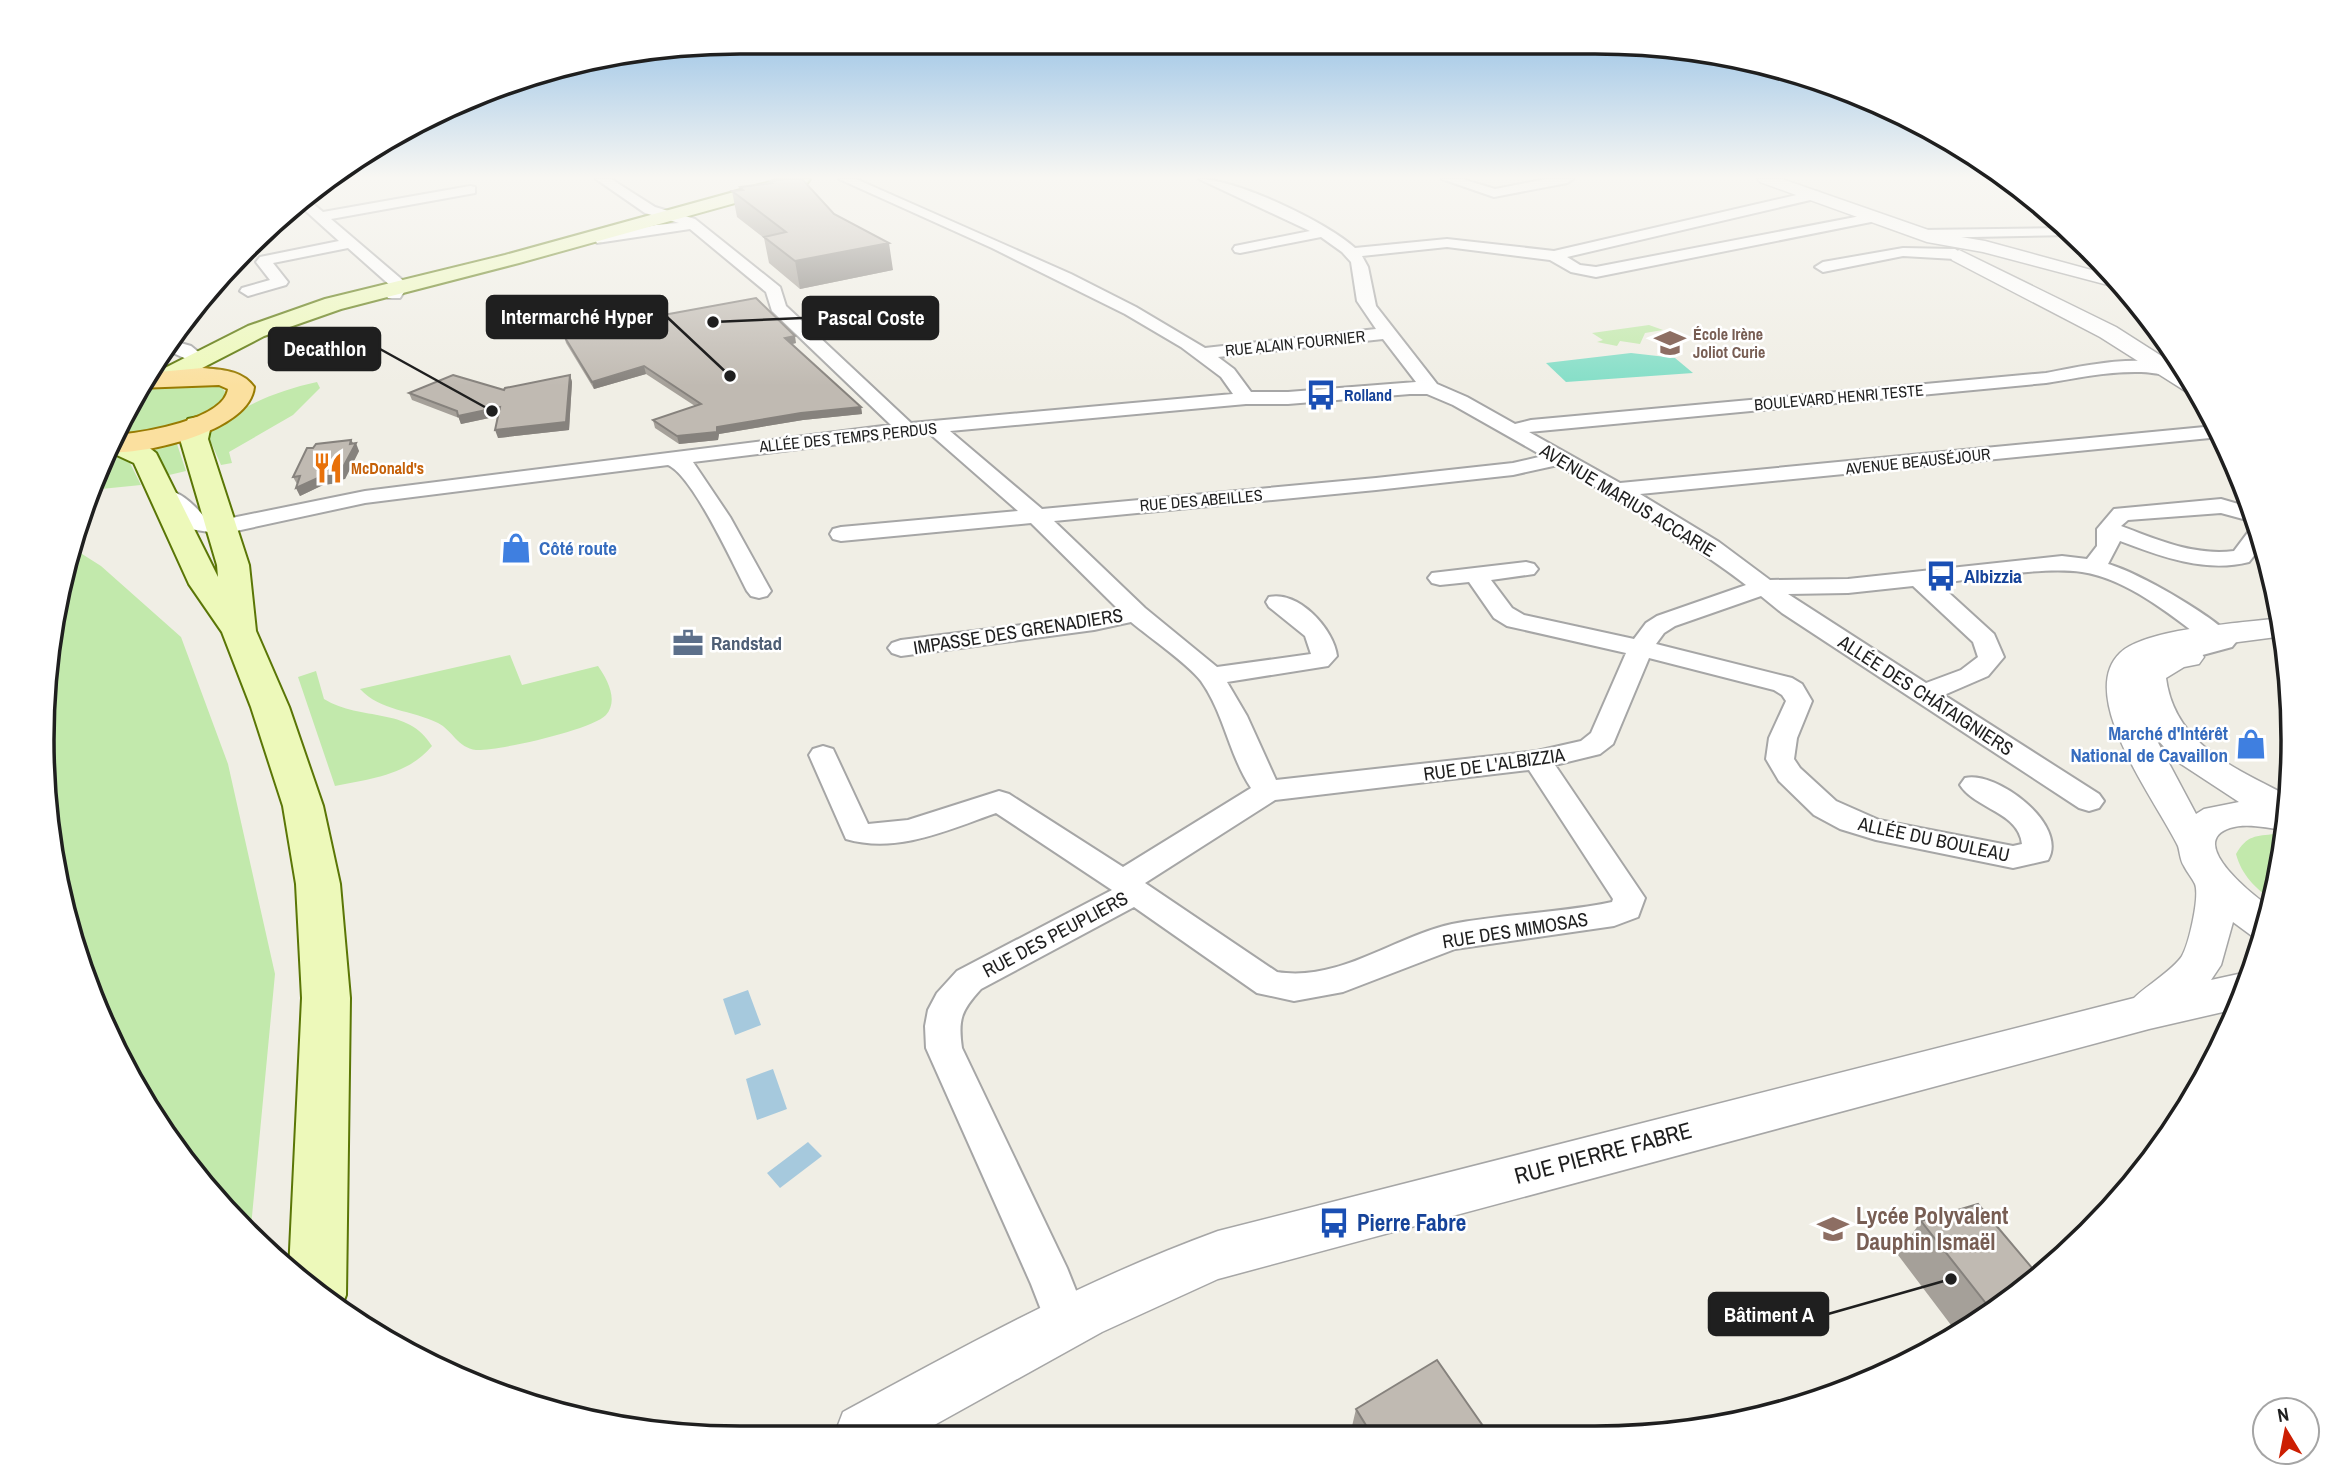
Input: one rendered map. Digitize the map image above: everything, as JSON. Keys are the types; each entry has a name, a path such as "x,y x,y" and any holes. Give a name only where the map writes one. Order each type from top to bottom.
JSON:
{"main road":[{"path":"158,378 246,335 296,316 548,248"},
{"path":"225,378 245,353 279,332 316,317 397,288 567,248"},
{"path":"122,443 158,437 198,425 228,410 241,397 240,387 225,378 198,375 157,380"},
{"path":"198,425 194,439 197,452 237,525 239,632"},
{"path":"121,447 137,452 146,459 205,584 239,632 270,707 303,806 318,884 326,998 317,1280"}],"street":[{"path":"248,291 280,282 265,260 326,248"},
{"path":"357,248 397,288"},
{"path":"723,248 774,290 778,308 906,429"},
{"path":"997,248 1161,325 1235,380 1245,398"},
{"path":"1240,249 1245,248"},
{"path":"1344,248 1352,253 1363,272 1362,297 1430,388"},
{"path":"1352,253 1399,248"},
{"path":"1489,248 1554,256 1588,248"},
{"path":"1554,256 1576,269 1596,272 1712,248"},
{"path":"1823,267 1924,248"},
{"path":"1953,248 2084,319 2173,371"},
{"path":"1963,248 2104,280"},
{"name":"RUE ALAIN FOURNIER","path":"1202,354 1388,332"},
{"path":"178,348 198,359"},
{"name":"BOULEVARD HENRI TESTE","path":"1510,431 1531,426 2148,366 2175,375"},
{"name":"ALLÉE DES TEMPS PERDUS","path":"237,525 366,497 906,429 1245,398 1430,388"},
{"name":"AVENUE MARIUS ACCARIE","path":"1430,388 1452,397 1711,547 1764,587"},
{"path":"934,427 1036,515 1136,612 1211,676 1233,716 1257,775 1268,791"},
{"name":"AVENUE BEAUSÉJOUR","path":"1617,491 2208,433"},
{"path":"669,457 685,465 719,517 759,591"},
{"name":"RUE DES ABEILLES","path":"841,534 1513,470 1560,459"},
{"path":"164,495 187,509 198,524 237,525"},
{"path":"2094,566 2106,551 2111,523 2122,514 2209,505 2241,511"},
{"path":"2108,529 2191,558 2211,561 2241,557 2251,544"},
{"path":"1764,587 1848,586 2062,563 2094,566 2124,576 2223,642 2160,657 2151,665 2149,674 2153,701 2165,726 2178,742 2208,767 2277,809"},
{"path":"1440,578 1526,569"},
{"path":"1475,574 1503,613 1516,621 1640,649"},
{"path":"1919,579 1985,639 1991,657 1986,666 1975,673 1923,693"},
{"name":"RUE DE L'ALBIZZIA","path":"1268,791 1537,760 1590,748 1603,738 1640,649 1656,628 1666,621 1764,587"},
{"name":"ALLÉE DES CHÂTAIGNIERS","path":"1764,587 1791,608 2089,801"},
{"path":"1211,676 1319,661 1324,656 1325,650 1304,617 1278,602"},
{"name":"IMPASSE DES GRENADIERS","path":"901,648 1094,623 1136,612"},
{"path":"2257,918 2234,904 2216,887 2200,863 2195,842 2183,827 2134,729 2123,692 2123,680 2129,661 2149,649 2272,629"},
{"path":"2149,674 2174,660 2274,647"},
{"name":"ALLÉE DU BOULEAU","path":"1640,649 1783,684 1793,690 1799,701 1783,738 1780,759 1789,774 1825,808 1851,822 1876,830 2013,857 2037,852 2039,844 2036,832 2020,815 1975,785"},
{"path":"823,755 857,832 870,837 894,835 999,802 1129,887"},
{"name":"RUE DES MIMOSAS","path":"1129,887 1269,984 1294,988 1331,983 1451,937 1614,914 1627,909 1629,898 1537,760"},
{"name":"RUE DES PEUPLIERS","path":"1067,1323 1052,1282 944,1048 940,1022 951,998 969,980 1129,887 1268,791"},
{"path":"2195,842 2202,828 2217,818 2240,814 2276,815"},
{"name":"RUE PIERRE FABRE","path":"2148,1012 2200,965 2214,917 2216,887"},
{"name":"RUE PIERRE FABRE","path":"877,1426 1067,1323 1172,1271 1266,1240 2232,992"}],"green space":[{"path":"1649,325 1663,330 1645,333 1640,344 1620,341 1617,346 1597,342 1603,340 1592,333"},
{"path":"1631,353 1675,358 1693,373 1566,382 1546,363"},
{"path":"317,382 320,388 293,415 229,452 232,463 221,465 210,440 210,433 234,414 260,400"},
{"path":"155,383 213,383 221,386 227,395 205,415 191,422 125,437"},
{"path":"175,438 186,471 165,476 141,446"},
{"path":"116,457 129,461 141,485 102,489"},
{"path":"81,553 101,566 181,637 228,764 275,974 251,1221 196,1157 146,1083 106,1002 91,960 67,874 60,830 54,740 60,650 67,606"},
{"path":"510,655 522,685 598,666 612,696 610,709 597,721 565,733 476,750 464,746 438,723 377,702 360,689"},
{"path":"316,671 324,699 339,706 410,725 422,733 432,746 412,764 400,770 335,786 298,677"},
{"path":"2274,834 2263,893 2246,875 2236,854 2244,843 2262,835"}],"water":[{"path":"748,990 761,1025 735,1035 723,999"},
{"path":"773,1069 787,1109 757,1120 746,1079"},
{"path":"808,1142 822,1156 780,1188 767,1173"}],"building":[{"path":"778,248 863,248 795,261"},
{"path":"756,298 795,336 785,338 861,407 801,413 717,427 717,432 677,436 653,420 701,404 644,366 592,382 564,336 600,329 598,327"},
{"path":"453,375 504,390 570,375 566,422 495,430 500,407 458,416 457,411 409,393"},
{"name":"McDonald's","path":"351,440 350,444 356,443 341,471 296,488 300,476 293,477 307,448 313,448 316,444"},
{"path":"1978,1204 2032,1268 1986,1303 1921,1221"},
{"path":"1437,1360 1483,1426 1366,1426 1356,1409"}],"place":[{"name":"Pascal Coste","path":"713,322"},
{"name":"École Irène Joliot Curie","path":"1670,343"},
{"name":"Intermarché Hyper","path":"730,376"},
{"name":"Rolland","path":"1321,395"},
{"name":"Decathlon","path":"492,411"},
{"name":"McDonald's","path":"328,468"},
{"name":"Côté route","path":"516,548"},
{"name":"Albizzia","path":"1941,576"},
{"name":"Randstad","path":"688,643"},
{"name":"Marché d'Intérêt National de Cavaillon","path":"2251,744"},
{"name":"Pierre Fabre","path":"1334,1223"},
{"name":"Lycée Polyvalent Dauphin Ismaël","path":"1833,1229"},
{"name":"Bâtiment A","path":"1951,1279"}]}
